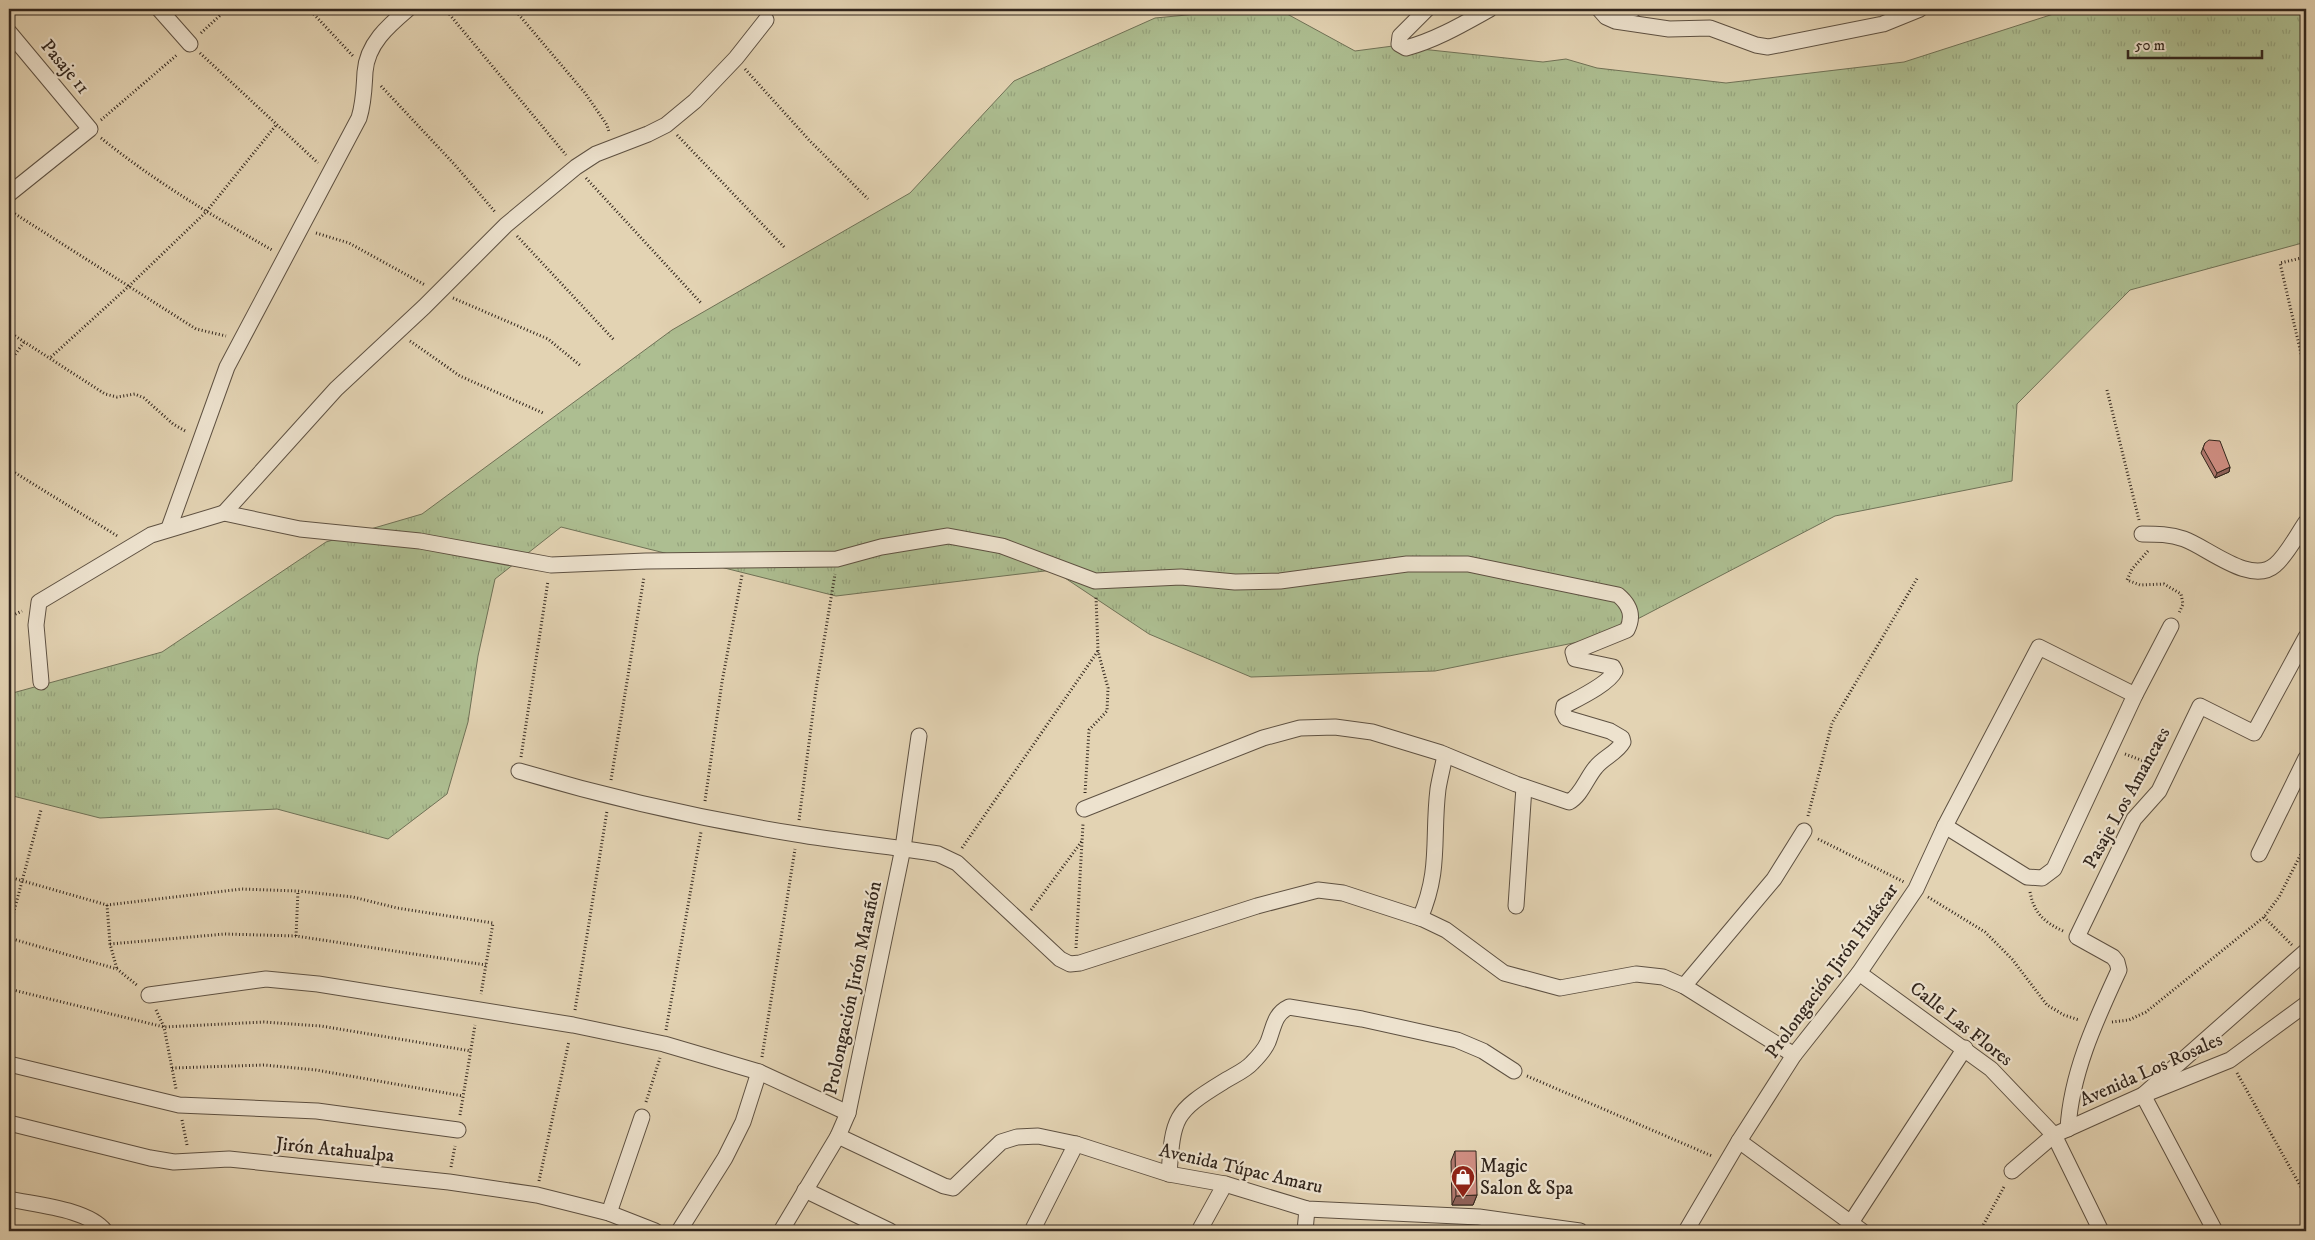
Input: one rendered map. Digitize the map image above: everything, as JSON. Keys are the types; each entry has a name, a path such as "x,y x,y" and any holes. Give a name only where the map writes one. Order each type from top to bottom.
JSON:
{"street":[{"path":"159,9 190,44"},
{"path":"169,528 227,367 359,118 365,101 365,70 373,44 408,9"},
{"path":"1427,9 1400,36 1399,44 1406,48 1418,45 1454,29 1490,9"},
{"path":"1599,9 1606,17 1615,21 1669,29 1710,28 1756,45 1768,47 1883,24 1920,9"},
{"path":"1614,9 1634,9"},
{"path":"224,513 336,389 398,332 506,225 576,167 611,148 648,134 666,124 695,101 736,58 766,20"},
{"name":"Pasaje 11","path":"9,32 90,129"},
{"path":"9,194 90,129"},
{"path":"41,682 36,625 38,602 132,545 169,528 224,513 300,529 420,541 551,565 646,561 837,558 881,547 948,536 1002,546 1095,581 1181,577 1235,582 1280,581 1407,564 1468,564 1618,595 1626,601 1631,611 1631,622 1626,630 1573,652 1575,659 1613,667 1613,676 1564,706 1563,712 1566,718 1610,731 1622,738 1623,742 1620,747 1598,764 1578,794 1569,802 1524,787 1446,755 1372,732 1335,728 1300,728 1263,738 1084,809"},
{"path":"2142,534 2164,534 2184,539 2231,564 2252,572 2265,571 2275,565 2306,522"},
{"path":"1945,826 2027,877 2042,878 2054,870 2135,695 2171,626"},
{"name":"Pasaje Los Amancaes","path":"2076,937 2134,819 2159,792 2200,706 2254,732 2306,637"},
{"name":"Prolongación Jirón Huáscar","path":"1686,1231 1726,1162 1794,1055 1859,973 1916,888 1945,826 2039,647 2135,695"},
{"name":"Prolongación Jirón Marañón","path":"781,1231 838,1136 848,1113 903,848 919,736"},
{"path":"1420,918 1430,895 1435,870 1438,788 1446,755"},
{"path":"2259,854 2306,758"},
{"path":"519,771 609,798 703,818 797,835 938,854 953,861 1060,959 1075,963 1258,906 1318,890 1344,893 1420,918 1446,930 1504,973 1560,988 1636,974 1664,976 1684,986 1794,1055"},
{"path":"1516,906 1524,787"},
{"path":"1684,986 1774,879 1804,832"},
{"path":"2068,1129 2069,1105 2094,1025 2119,970 2117,962 2113,957 2076,937"},
{"path":"2215,1231 2142,1095 2305,955"},
{"name":"Calle Las Flores","path":"1859,973 1965,1048 1991,1069 2054,1135 2101,1231"},
{"path":"149,995 266,979 318,984 573,1025 664,1044 759,1072 848,1113"},
{"name":"Avenida Los Rosales","path":"2012,1171 2054,1135 2142,1095 2230,1060 2306,1004"},
{"path":"1169,1174 1172,1136 1179,1116 1191,1101 1250,1066 1268,1044 1275,1020 1281,1011 1289,1007 1362,1019 1457,1040 1483,1051 1514,1071"},
{"path":"1739,1141 1856,1228 1965,1048"},
{"path":"9,1064 179,1105 317,1111 458,1130"},
{"path":"679,1231 725,1158 743,1122 759,1072"},
{"path":"609,1213 642,1117"},
{"name":"Jirón Atahualpa","path":"9,1123 150,1158 174,1162 229,1159 449,1182 537,1195 609,1213 627,1226 655,1231"},
{"name":"Avenida Túpac Amaru","path":"838,1136 944,1186 953,1188 1001,1142 1017,1137 1038,1136 1076,1144 1169,1174 1225,1184 1307,1209 1580,1231"},
{"path":"1032,1231 1076,1144"},
{"path":"1199,1231 1225,1184"},
{"path":"805,1190 890,1231"},
{"path":"9,1199 87,1216 99,1223 105,1231"},
{"path":"1304,1231 1307,1209"}],"path":[{"path":"227,9 190,44 90,129 131,162 206,212 285,257"},
{"path":"309,9 455,165 506,225 614,340"},
{"path":"445,9 576,167 701,303"},
{"path":"514,9 585,93 602,117 607,125 611,148"},
{"path":"190,44 329,174"},
{"path":"736,58 810,140 868,199"},
{"path":"51,357 206,212 277,124"},
{"path":"666,124 718,176 785,248"},
{"path":"9,210 196,329 211,334 241,338"},
{"path":"2306,256 2280,263 2306,375"},
{"path":"9,332 51,357 105,394 117,397 135,394 144,398 173,424 201,439"},
{"path":"398,332 460,376 543,413"},
{"path":"9,363 24,342"},
{"path":"2107,390 2142,534"},
{"path":"9,469 132,545"},
{"path":"2164,534 2132,569 2128,580 2140,586 2164,584 2181,594 2183,604 2171,626"},
{"path":"759,1072 797,835 816,689 837,558"},
{"path":"642,1117 664,1044 703,818 722,682 744,560"},
{"path":"537,1195 573,1025 646,561"},
{"path":"519,771 551,565"},
{"path":"1918,577 1832,723 1804,832 1916,888 1985,932 2012,958 2047,1005 2064,1015 2094,1025 2129,1020 2146,1012 2264,917 2279,897 2306,844"},
{"path":"1075,963 1089,730 1107,711 1108,688 1098,651 1095,581"},
{"path":"953,861 1098,651"},
{"path":"2110,748 2169,771"},
{"path":"9,930 42,810"},
{"path":"1022,923 1082,840"},
{"path":"2027,877 2033,907 2048,924 2076,937"},
{"path":"9,878 107,905 242,889 298,891 353,897 397,908 493,923 449,1182"},
{"path":"296,936 298,891"},
{"path":"107,905 110,944 117,969"},
{"path":"2264,917 2305,955"},
{"path":"110,944 225,934 296,936 486,965"},
{"path":"9,938 117,969 149,995 164,1027 190,1162"},
{"path":"9,989 164,1027 264,1022 321,1026 471,1051"},
{"path":"2230,1060 2306,1196"},
{"path":"171,1068 264,1065 316,1070 464,1096"},
{"path":"1514,1071 1726,1162"},
{"path":"1980,1231 2012,1171"}],"green space":[{"path":"1250,9 1278,9 1355,51 1393,46 1543,62 1566,59 1597,68 1726,83 1904,62 2069,9 2306,9 2306,242 2130,290 2017,404 2012,481 1835,516 1603,637 1435,671 1251,677 1149,634 1053,570 836,596 561,527 495,579 478,656 468,722 447,794 388,839 277,809 100,818 9,795 9,694 162,652 326,542 422,514 672,330 910,193 1014,81 1155,18"}],"building":[{"path":"2209,440 2220,441 2230,467 2217,473 2203,448"},
{"path":"1455,1151 1476,1151 1477,1195 1456,1196"}],"place":[{"name":"Magic Salon & Spa","path":"1463,1198"}]}
